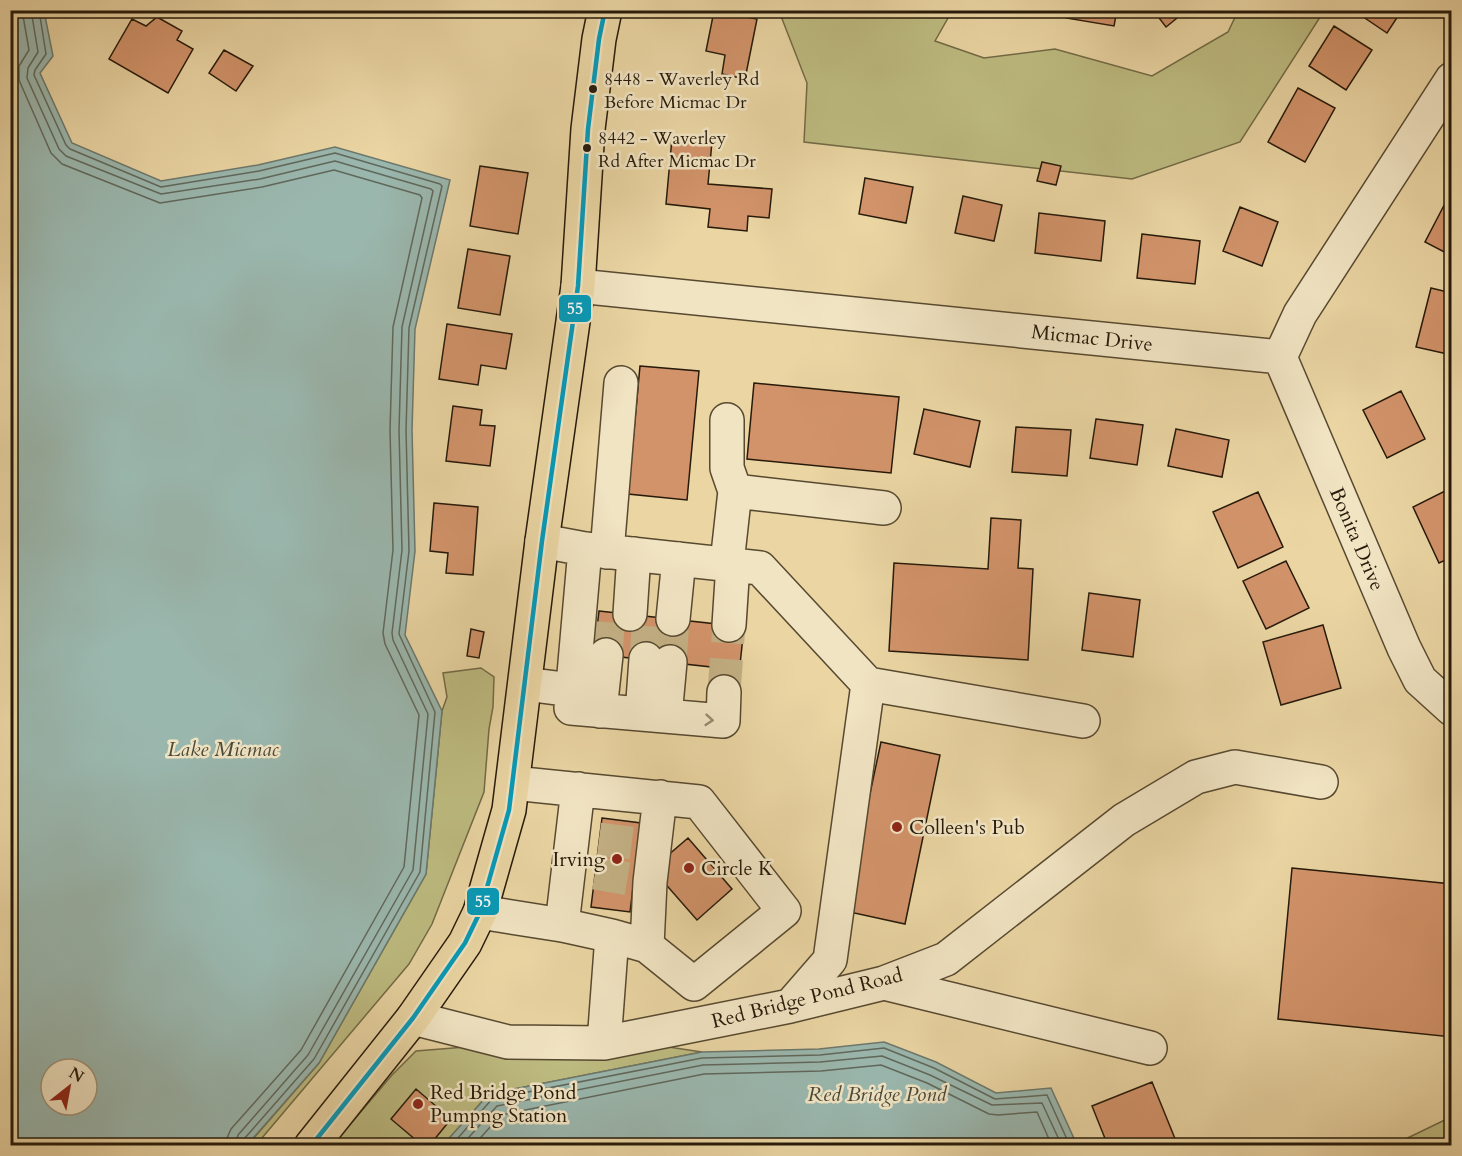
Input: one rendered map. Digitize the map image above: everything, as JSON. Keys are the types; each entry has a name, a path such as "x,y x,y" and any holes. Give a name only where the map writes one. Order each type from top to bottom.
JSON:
{"main road":[{"path":"311,1146 412,1018 465,943 480,912 509,810 542,541 578,286 588,129 599,39 605,10"}],"street":[{"path":"1280,357 1300,314 1452,79"},
{"name":"Micmac Drive","path":"578,286 1280,357"},
{"name":"Bonita Drive","path":"1280,357 1404,648 1420,680 1452,709"},
{"path":"621,383 629,554 640,615 629,554"},
{"path":"727,420 727,468 735,490 729,625"},
{"path":"735,490 884,508"},
{"path":"542,541 629,554 760,568 868,684 1083,721"},
{"path":"612,709 629,554"},
{"path":"612,709 637,659 612,709"},
{"path":"525,684 612,709 723,721 724,692"},
{"path":"790,1006 830,960 868,684"},
{"name":"Red Bridge Pond Road","path":"412,1018 508,1042 604,1043 790,1006 884,983 946,959 1124,820 1196,777 1235,767 1321,782"},
{"path":"480,912 562,925 647,946 694,984 784,911 699,802 513,783"},
{"path":"562,925 582,872 586,837 578,789"},
{"path":"647,946 642,881 646,846 660,797"},
{"path":"604,1043 612,936"},
{"path":"884,983 1150,1048"}],"shaded area":[{"path":"779,11 952,11 935,41 984,58 1055,49 1152,76 1228,32 1238,11 1324,11 1240,142 1132,179 804,142 807,83"},
{"path":"481,668 494,677 484,792 432,924 409,964 256,1145 247,1146 319,1063 426,874 442,711 447,697 443,673"},
{"path":"478,1046 662,1046 702,1052 489,1094 443,1145 332,1146 392,1075 416,1051"},
{"path":"1451,1117 1451,1145 1393,1145"}],"water":[{"name":"Lake Micmac","path":"10,11 44,11 53,56 40,73 72,143 161,181 258,165 335,147 450,180 415,329 412,430 415,551 405,635 442,711 426,874 319,1063 247,1145 11,1145"},
{"name":"Red Bridge Pond","path":"884,1042 936,1062 996,1093 1051,1088 1077,1145 443,1145 489,1094 702,1052 819,1049"}],"building":[{"path":"1067,10 1117,10 1114,26 1066,18"},
{"path":"1153,10 1187,10 1166,27"},
{"path":"1353,10 1402,10 1387,33"},
{"path":"714,11 757,19 745,79 722,74 725,55 706,51"},
{"path":"157,17 182,31 177,40 193,49 168,93 109,59 132,19 146,26"},
{"path":"1334,26 1372,50 1346,90 1309,66"},
{"path":"224,50 253,66 236,91 209,73"},
{"path":"1298,88 1335,108 1305,162 1268,142"},
{"path":"672,138 712,142 708,184 772,189 769,218 748,216 747,231 708,227 710,209 666,204"},
{"path":"1042,162 1061,166 1056,185 1037,181"},
{"path":"480,166 528,173 518,234 470,226"},
{"path":"865,178 913,187 906,223 859,214"},
{"path":"1452,190 1452,256 1425,242"},
{"path":"963,196 1002,205 994,241 955,233"},
{"path":"1240,207 1278,222 1262,266 1223,251"},
{"path":"1039,213 1105,221 1101,261 1035,253"},
{"path":"1142,234 1200,241 1195,284 1137,278"},
{"path":"468,249 510,256 500,315 458,308"},
{"path":"1431,288 1452,293 1452,355 1416,347"},
{"path":"447,324 512,334 506,369 481,365 478,385 439,379"},
{"path":"640,366 699,371 687,500 628,494"},
{"path":"754,383 899,397 891,473 747,459"},
{"path":"1401,391 1425,439 1387,458 1363,410"},
{"path":"453,406 482,410 480,425 495,426 490,466 446,461"},
{"path":"924,409 980,421 970,467 914,454"},
{"path":"1096,419 1143,425 1137,465 1090,458"},
{"path":"1016,427 1071,430 1067,476 1012,472"},
{"path":"1176,429 1229,440 1222,477 1168,466"},
{"path":"1449,489 1452,495 1452,557 1439,563 1413,507"},
{"path":"1258,492 1283,547 1238,568 1213,512"},
{"path":"434,503 478,507 473,575 446,573 448,553 430,551"},
{"path":"991,518 1021,520 1018,568 1033,569 1028,660 889,651 894,563 988,569"},
{"path":"1286,561 1309,608 1266,629 1243,581"},
{"path":"1089,593 1140,600 1133,657 1082,650"},
{"path":"599,611 744,627 737,693 709,690 711,667 594,654"},
{"path":"1323,625 1341,688 1281,705 1263,642"},
{"path":"471,629 484,632 479,658 467,656"},
{"path":"881,742 940,755 905,924 845,911"},
{"name":"Irving","path":"602,818 641,823 630,912 591,907"},
{"name":"Circle K","path":"688,838 732,889 697,920 662,880 666,857"},
{"path":"1292,868 1452,884 1452,1037 1278,1019"},
{"path":"1152,1082 1178,1146 1108,1146 1092,1106"},
{"name":"Red Bridge Pond Pumpng Station","path":"416,1089 451,1119 429,1146 423,1146 391,1119"}],"tunnel":[{"path":"606,655 609,612"},
{"path":"646,659 649,616"},
{"path":"670,662 673,619"},
{"path":"724,692 729,625"},
{"path":"599,839 638,844"},
{"path":"595,873 634,880"}],"transit line":[{"name":"55","path":"311,1146 413,1018 465,943 480,912 509,810 542,541 578,286 588,129 599,39 605,10"}],"place":[{"name":"8448 - Waverley Rd Before Micmac Dr","path":"593,89"},
{"name":"8442 - Waverley Rd After Micmac Dr","path":"587,148"},
{"name":"Colleen's Pub","path":"897,827"},
{"name":"Irving","path":"617,859"},
{"name":"Circle K","path":"689,868"},
{"name":"Red Bridge Pond Pumpng Station","path":"418,1104"}]}
